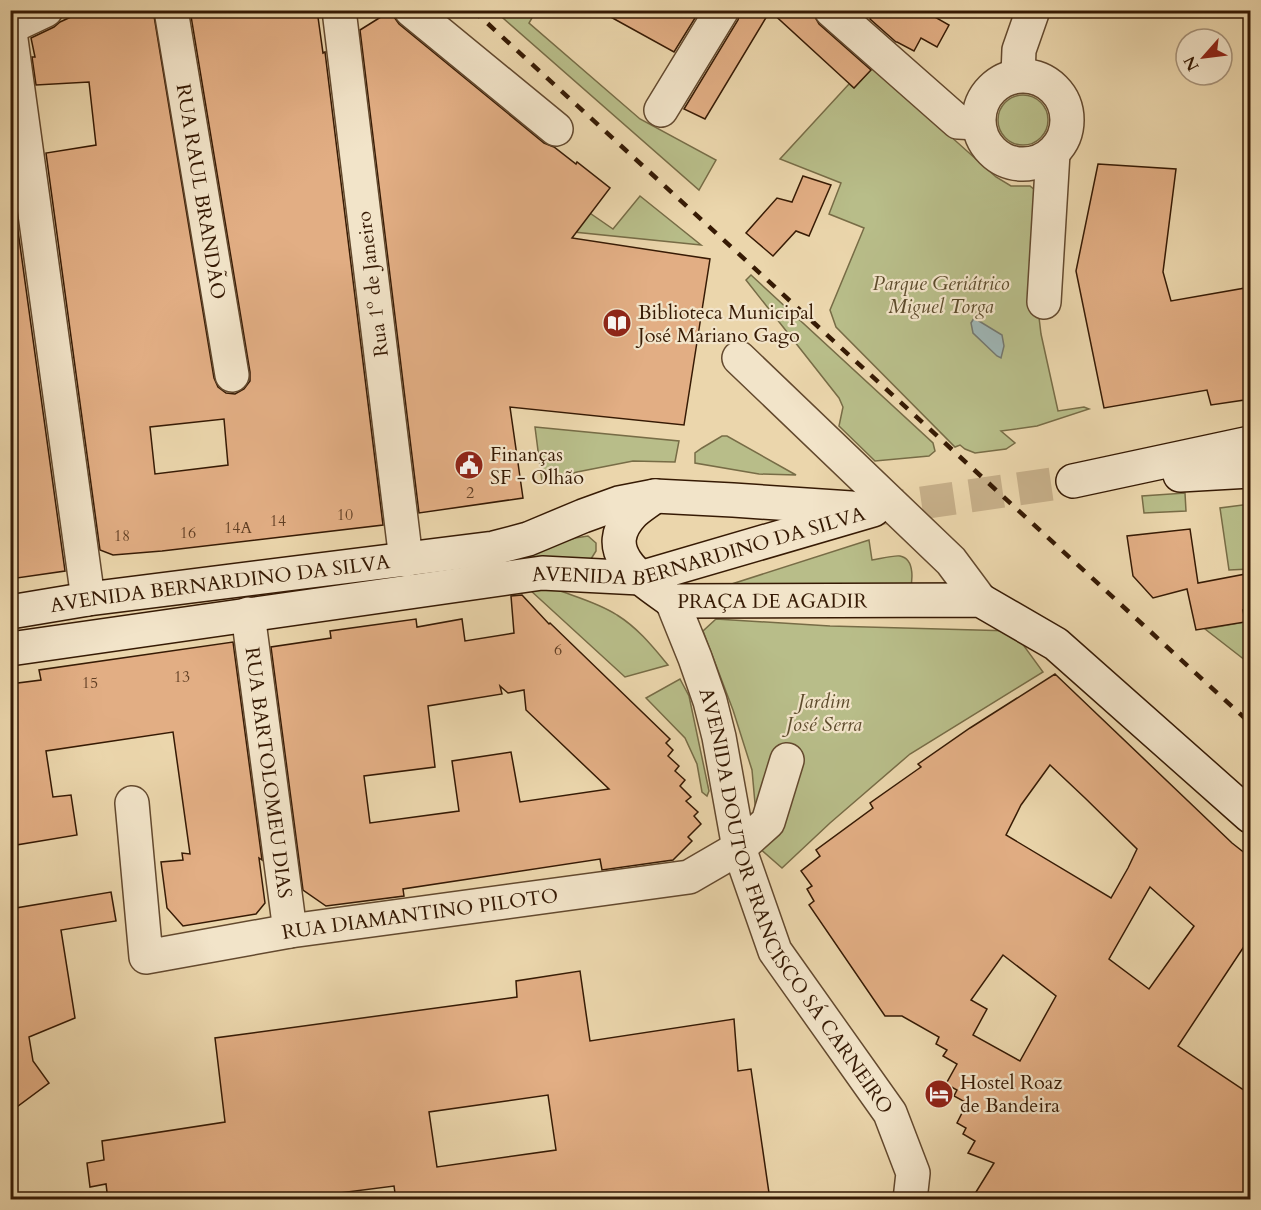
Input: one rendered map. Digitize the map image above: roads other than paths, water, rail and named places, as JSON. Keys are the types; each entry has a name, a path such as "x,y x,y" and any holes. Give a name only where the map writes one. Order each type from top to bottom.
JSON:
{"street":[{"path":"10,27 46,10"},
{"name":"RUA RAUL BRANDÃO","path":"171,10 232,375"},
{"path":"411,10 556,129"},
{"path":"661,110 722,10"},
{"path":"1018,75 1019,50 1033,10"},
{"name":"Rua 1º de Janeiro","path":"341,12 406,560"},
{"path":"850,17 958,122 978,123"},
{"path":"10,32 88,599"},
{"path":"1018,75 1031,76 1044,81 1056,90 1064,102 1067,115 1066,129 1053,153 1041,161 1027,164 1013,163 1000,158 989,149 981,137 978,123 979,109 984,97 993,86 1018,75"},
{"path":"1044,302 1053,153"},
{"path":"739,358 951,561 980,600 1056,644 1251,816"},
{"path":"1251,443 1073,481 1251,471"},
{"name":"AVENIDA BERNARDINO DA SILVA","path":"10,612 88,599 494,548 528,539 619,503 655,496 873,510 640,578 542,573 10,649"},
{"name":"PRAÇA DE AGADIR","path":"655,496 633,513 623,526 619,538 620,549 625,561 640,578 672,601 980,600"},
{"name":"AVENIDA DOUTOR FRANCISCO SÁ CARNEIRO","path":"672,601 710,701 719,737 739,848 775,951 890,1113 913,1173 910,1200"},
{"name":"RUA BARTOLOMEU DIAS","path":"248,614 290,931"},
{"name":"RUA DIAMANTINO PILOTO","path":"132,803 146,957 290,931 689,877 739,848 768,822 787,760"}],"water":[{"path":"974,318 1002,335 1004,346 1001,358 973,333 971,323"}],"tunnel":[{"path":"873,510 1073,481"}],"railway":[{"path":"473,10 1250,723"}],"place":[{"name":"Biblioteca Municipal José Mariano Gago","path":"617,323"},
{"name":"Finanças SF - Olhão","path":"469,465"},
{"name":"Hostel Roaz de Bandeira","path":"939,1094"}],"park label":[{"name":"Parque Geriátrico Miguel Torga","path":"941,294"},
{"name":"Jardim José Serra","path":"824,712"}]}
